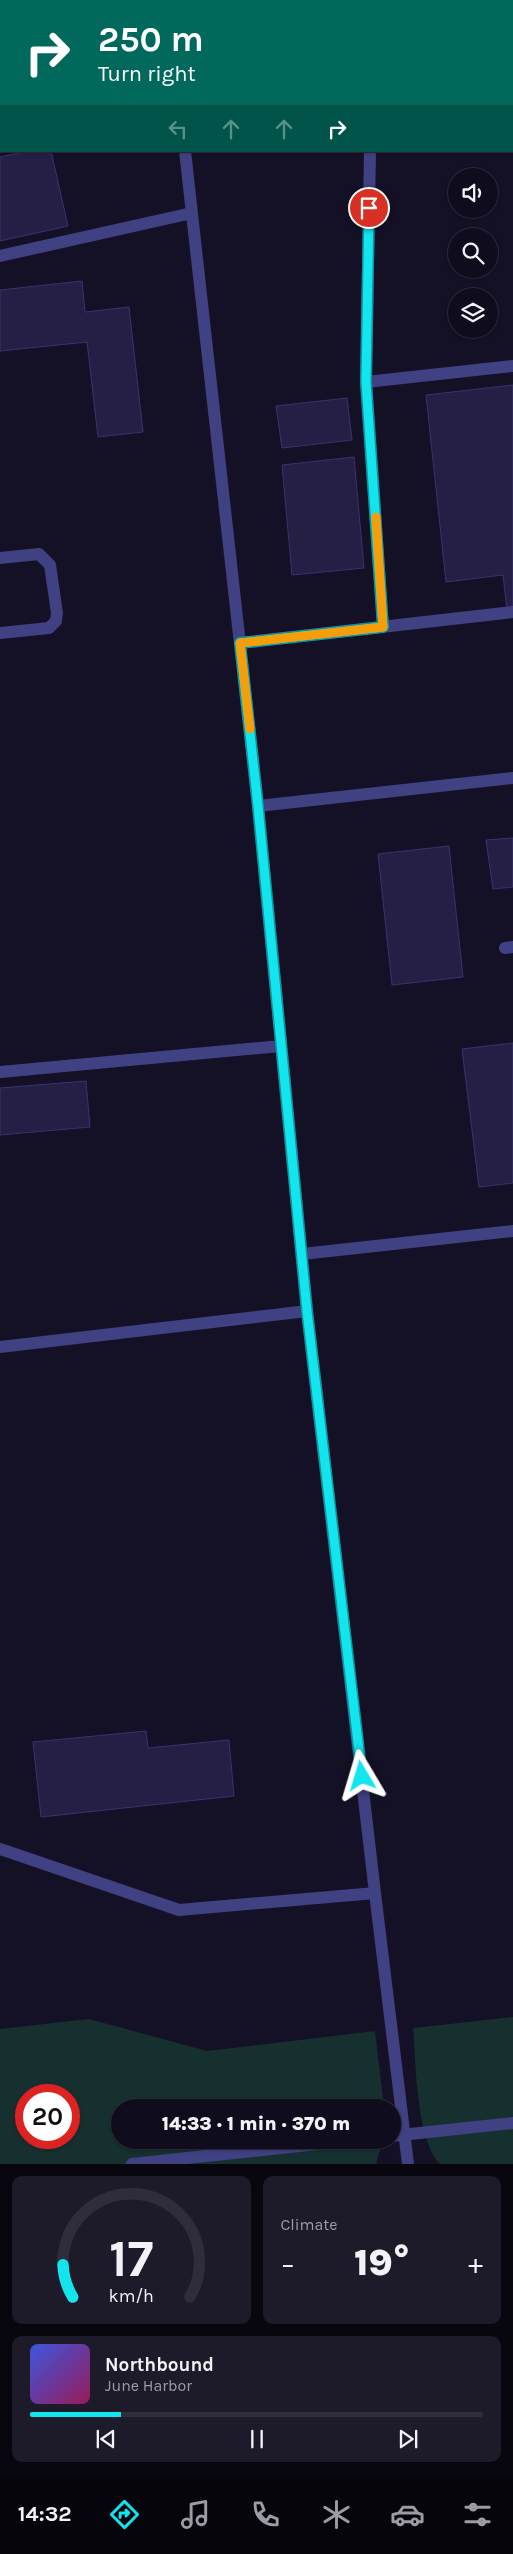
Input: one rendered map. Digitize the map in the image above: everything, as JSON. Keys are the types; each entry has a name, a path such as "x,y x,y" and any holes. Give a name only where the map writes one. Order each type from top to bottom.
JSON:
{"lane":[{"path":"185,152 258,806 307,1311 375,1893 395,2099"},
{"path":"370,152 366,382 383,627"},
{"path":"0,256 192,213"},
{"path":"366,382 513,366"},
{"path":"0,558 39,554 45,559 50,565 57,612 56,621 49,628 0,633"},
{"path":"240,643 513,612"},
{"path":"258,806 513,778"},
{"path":"0,1072 281,1046"},
{"path":"302,1254 513,1231"},
{"path":"0,1347 307,1311"},
{"path":"0,1849 179,1910 375,1893"},
{"path":"401,2135 513,2123"},
{"path":"401,2144 408,2164"},
{"path":"132,2164 271,2149"}],"green space":[{"path":"513,2017 513,2164 440,2164 432,2153 422,2119 413,2028"},
{"path":"89,2019 207,2051 375,2031 383,2099 111,2099 111,2149 380,2149 376,2164 0,2164 0,2029"}],"building":[{"path":"23,152 51,152 68,226 0,241 0,157"},
{"path":"82,281 85,312 129,307 143,432 98,437 87,342 0,351 0,290"},
{"path":"513,385 513,610 507,610 503,575 446,582 426,395"},
{"path":"347,398 352,440 282,448 276,406"},
{"path":"354,457 364,568 292,575 282,465"},
{"path":"513,838 513,887 493,889 486,840"},
{"path":"449,846 463,977 392,985 378,854"},
{"path":"513,1043 513,1183 479,1187 462,1049"},
{"path":"86,1081 90,1127 0,1135 0,1088"},
{"path":"146,1731 148,1748 229,1740 234,1796 41,1817 33,1742"}],"slow traffic":[{"path":"250,729 240,643 383,627 376,517"}],"route":[{"path":"362,1776 307,1311 258,806 240,643 383,627 366,382 369,208"}]}
